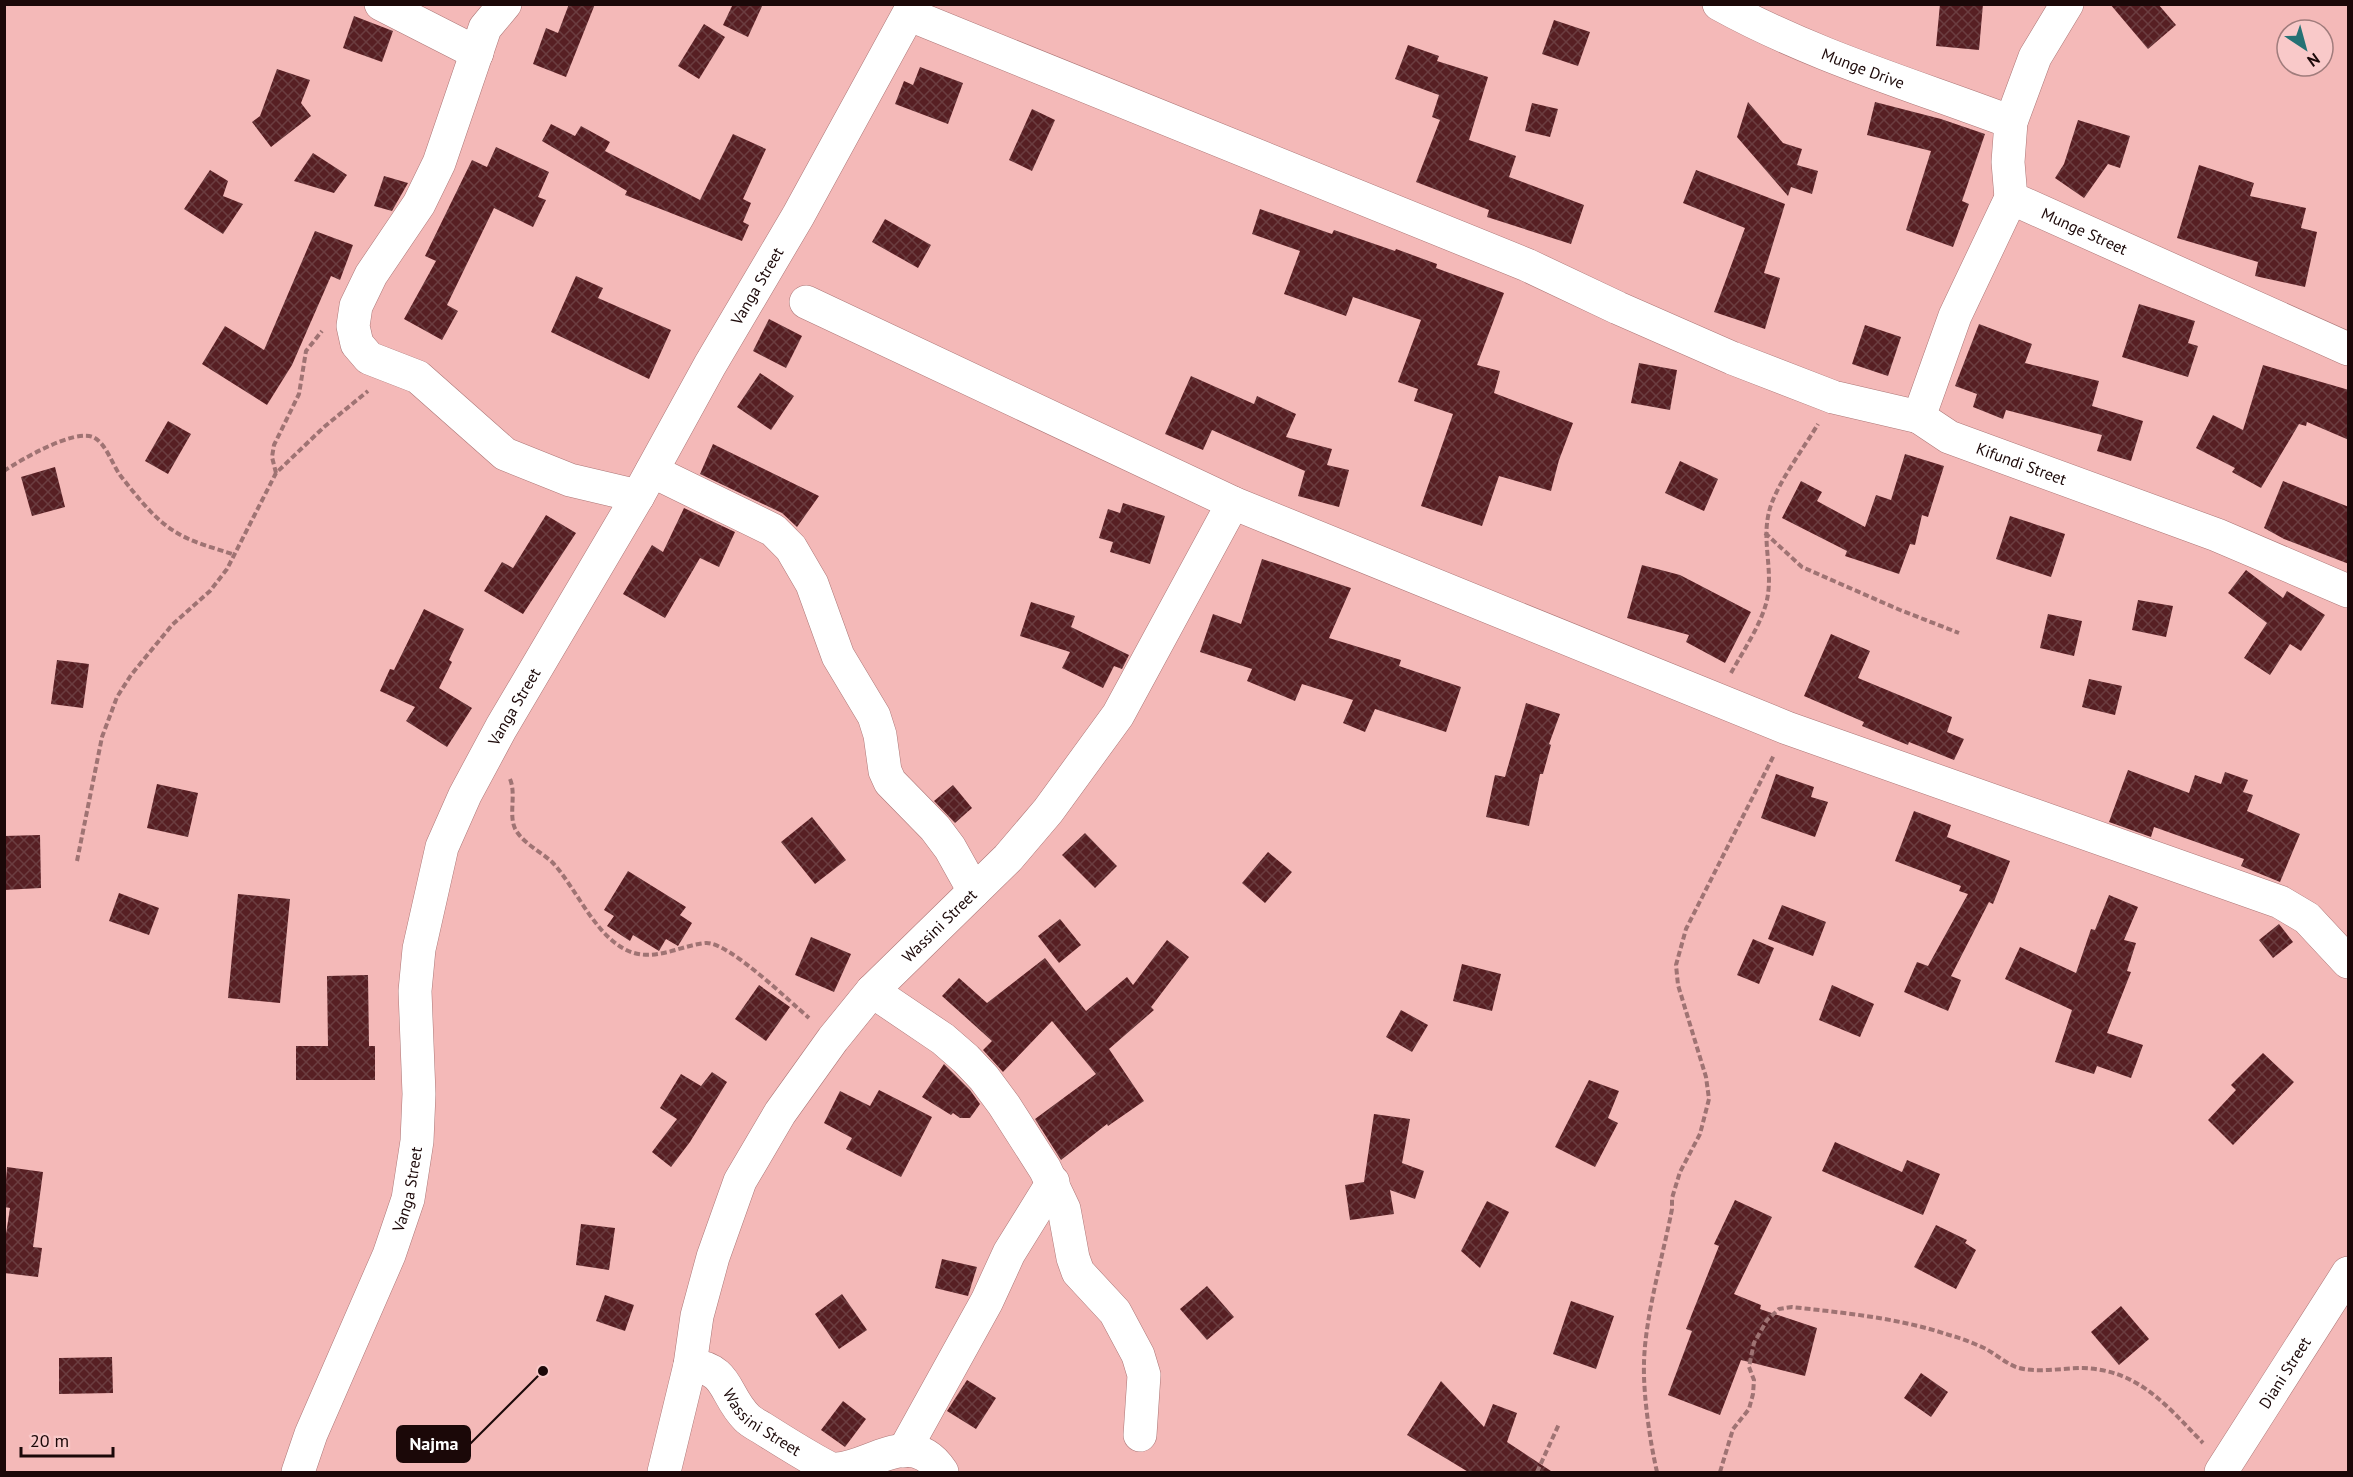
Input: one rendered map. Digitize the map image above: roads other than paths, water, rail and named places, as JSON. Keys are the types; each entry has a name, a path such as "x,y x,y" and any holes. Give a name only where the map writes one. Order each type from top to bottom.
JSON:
{"street":[{"path":"381,4 477,53"},
{"path":"505,4 485,28 439,163 419,204 397,240 371,275 356,306 353,326 357,344 369,358 418,377 505,454 570,480 645,483 773,530 791,548 812,584 838,656 874,716 880,735 885,771 890,782 935,828 950,848 974,891"},
{"name":"Munge Drive","path":"1719,4 1751,22 1822,52 2011,122"},
{"path":"2040,4 2048,36"},
{"path":"912,10 1527,265 1732,358 1833,397 1919,417 1955,316 2011,198 2008,162 2011,122 2035,57 2067,4"},
{"name":"Vanga Street","path":"298,1473 311,1434 389,1255 408,1199 417,1141 415,991 419,949 442,848 465,795 488,753 798,216 912,10"},
{"name":"Munge Street","path":"2011,198 2349,349"},
{"path":"806,302 1233,503 1787,728 2280,902 2307,918 2349,962"},
{"name":"Kifundi Street","path":"1919,417 1949,437 2217,535 2349,591"},
{"name":"Wassini Street","path":"664,1473 690,1365 697,1316 713,1257 740,1181 780,1113 833,1039 872,991 1008,858 1048,811 1118,715 1233,503"},
{"path":"872,991 943,1039 978,1072 1004,1105 1053,1182 1064,1209 1073,1258 1078,1272 1115,1312 1137,1355 1144,1376 1140,1435"},
{"path":"942,1473 937,1464 927,1457 904,1451 987,1301 1010,1253 1053,1182"},
{"name":"Diani Street","path":"2224,1468 2349,1273"},
{"name":"Wassini Street","path":"690,1365 704,1366 714,1371 748,1419 833,1470 849,1471 904,1451"}],"place":[{"name":"Najma","path":"543,1371"}]}
